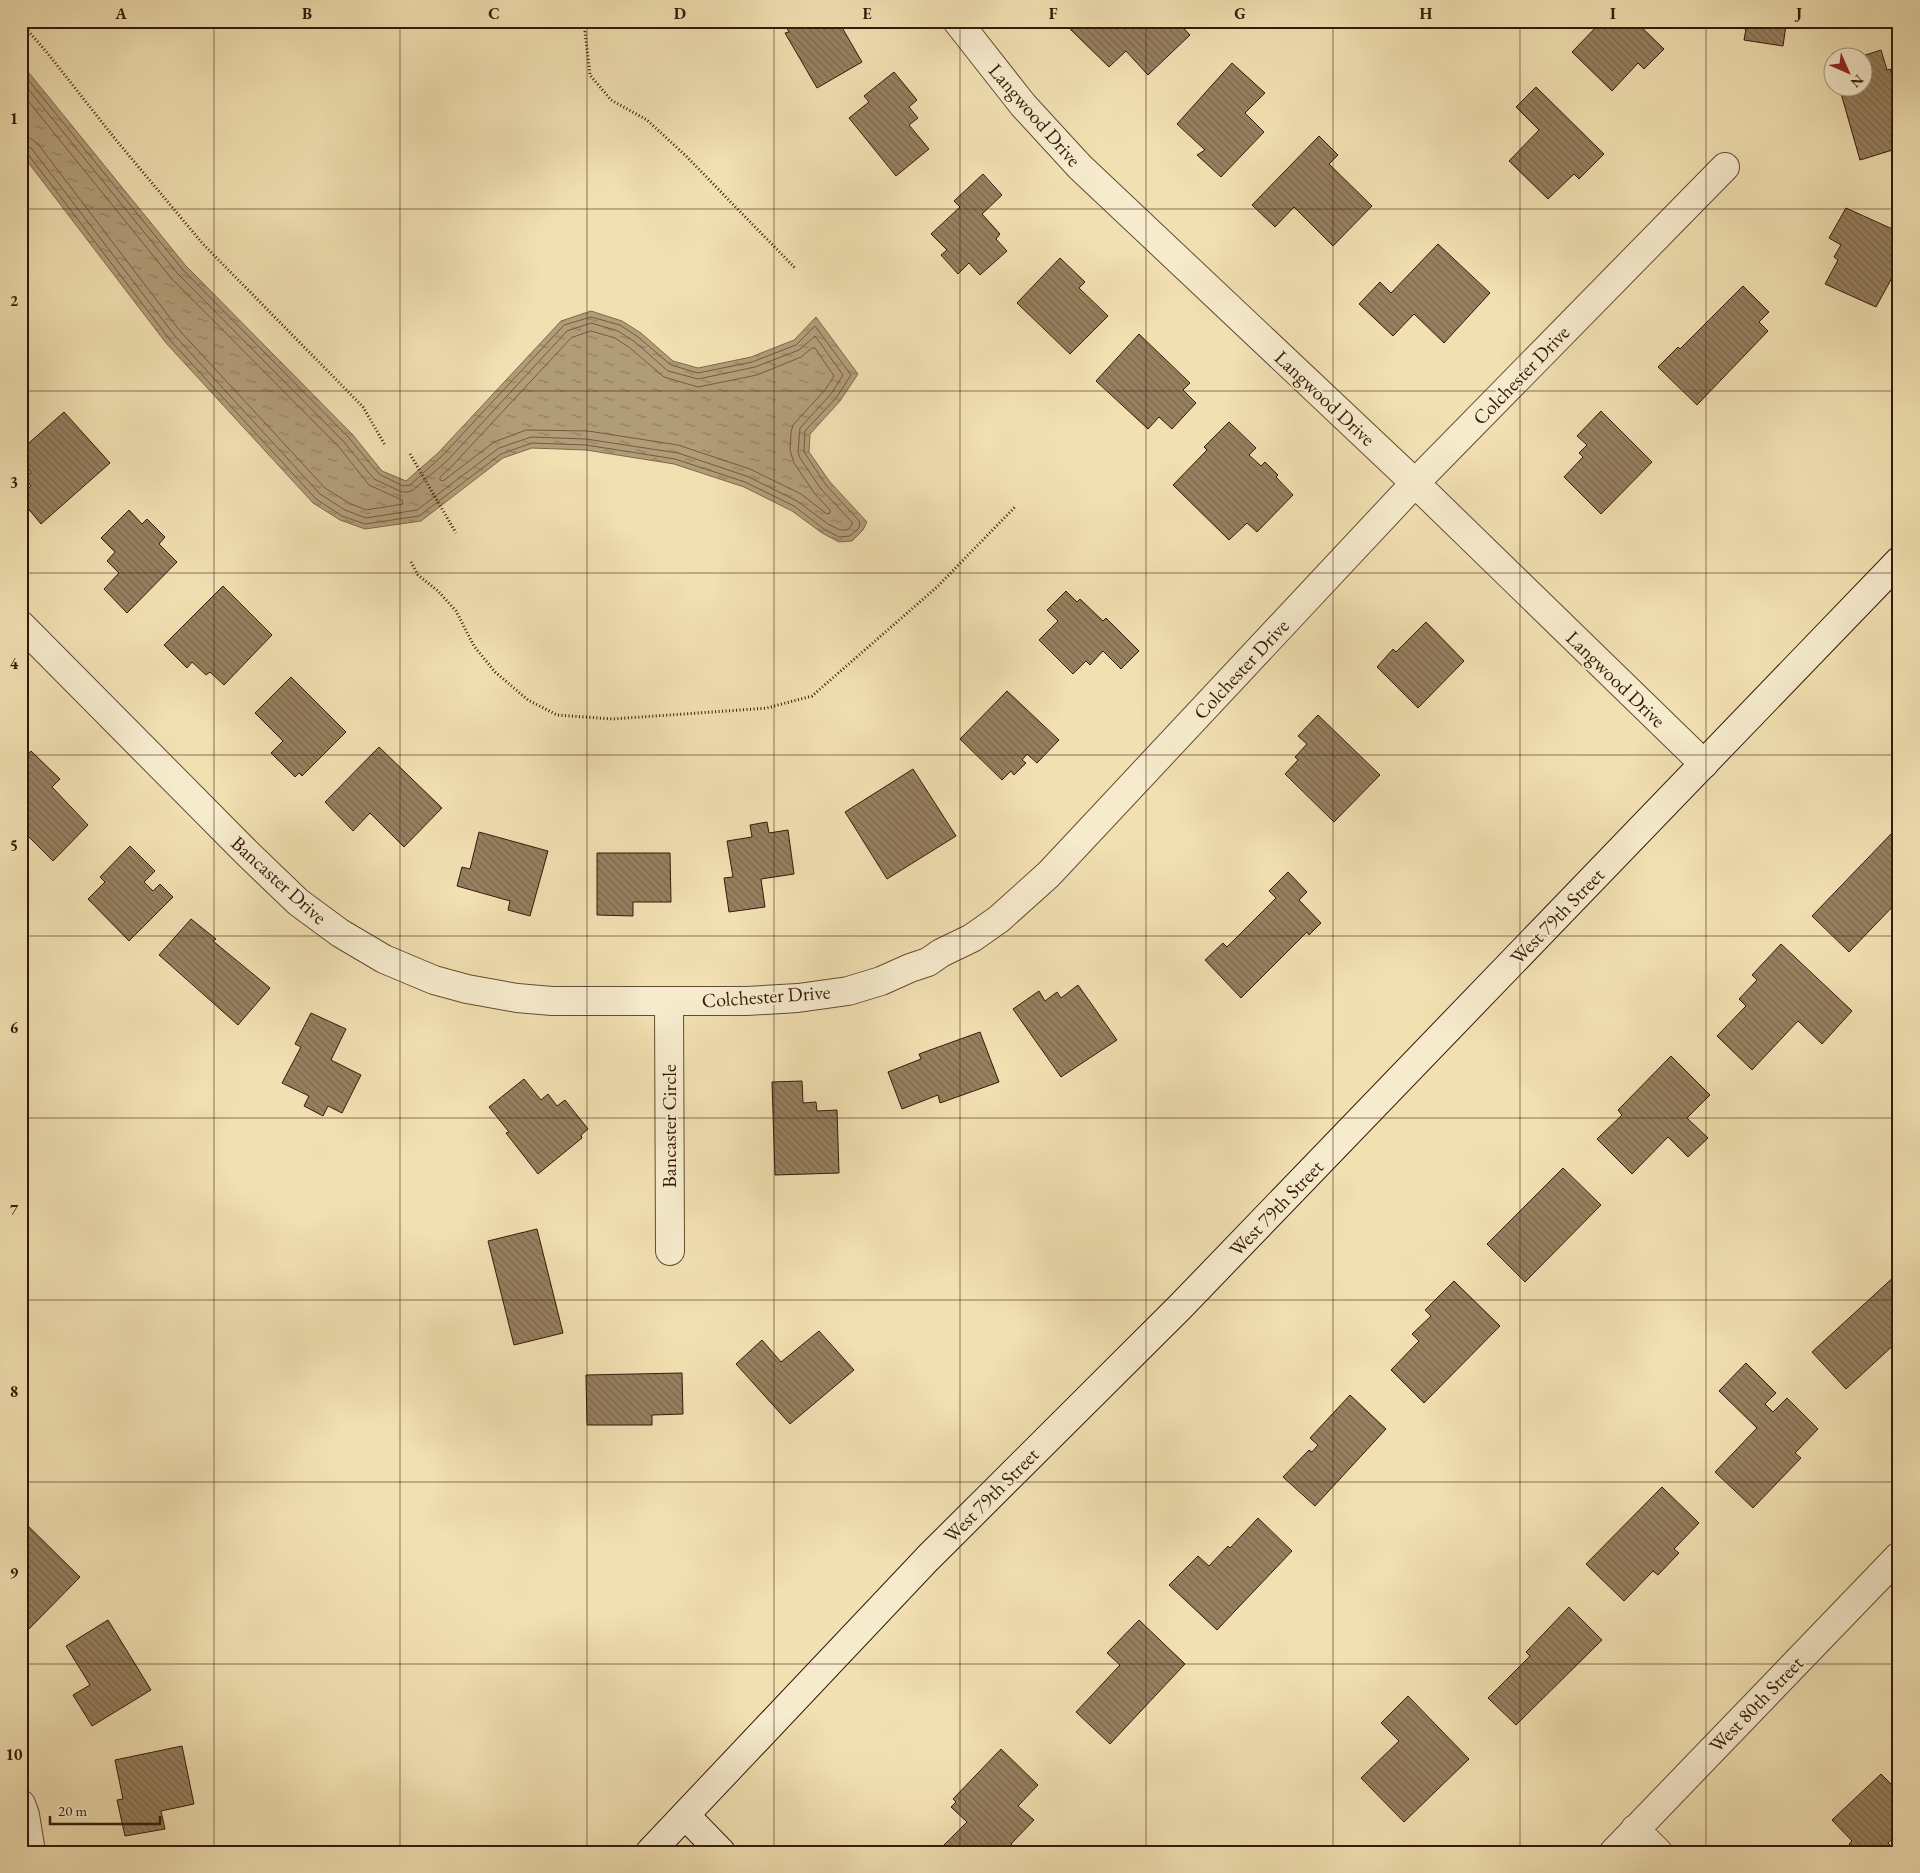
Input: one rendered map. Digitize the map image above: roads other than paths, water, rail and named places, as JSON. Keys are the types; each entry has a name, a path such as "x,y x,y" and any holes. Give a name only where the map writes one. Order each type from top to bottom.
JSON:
{"street":[{"name":"Langwood Drive","path":"957,21 1018,99 1080,167 1415,483 1704,764"},
{"name":"Colchester Drive","path":"669,1001 764,1000 848,991 881,981 928,962 941,953 972,938 1025,897 1049,874 1415,483 1725,167"},
{"name":"West 79th Street","path":"650,1852 928,1558 1180,1307 1899,560"},
{"name":"Bancaster Drive","path":"21,624 286,891 326,924 369,950 434,980 475,991 552,1001 669,1001"},
{"name":"Bancaster Circle","path":"669,1001 670,1251"},
{"name":"West 80th Street","path":"1614,1852 1899,1556"},
{"path":"21,1804 25,1815 31,1852"},
{"path":"685,1815 722,1852"},
{"path":"1635,1829 1658,1852"}],"water":[{"path":"21,63 186,266 353,435 382,471 406,481 438,453 561,321 591,311 622,321 641,333 673,361 698,368 751,357 794,340 816,317 858,374 840,401 810,434 809,452 830,482 867,522 863,530 852,541 839,542 822,533 792,511 744,487 674,464 586,450 532,448 503,458 421,521 365,529 340,520 313,503 166,343 21,153"}]}
